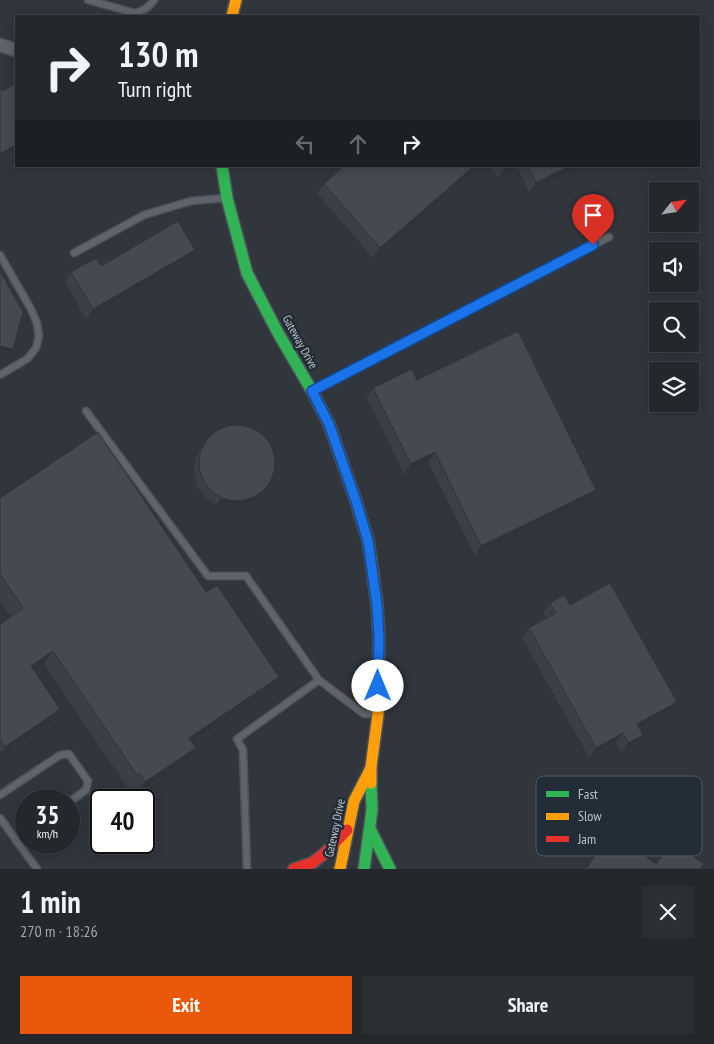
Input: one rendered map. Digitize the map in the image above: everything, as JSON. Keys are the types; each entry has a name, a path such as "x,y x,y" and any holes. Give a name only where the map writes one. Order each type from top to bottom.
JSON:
{"street":[{"path":"232,15 236,0"},
{"path":"0,46 15,50"},
{"name":"Gateway Drive","path":"222,167 226,198 247,273 329,424 368,541 377,605 379,638 378,714 371,767 372,810 364,869"},
{"name":"Gateway Drive","path":"340,869 354,801 371,767"},
{"path":"294,869 312,863 325,854 348,829"},
{"path":"370,829 390,869"}],"lane":[{"path":"88,0 135,13 150,6 154,0"},
{"path":"74,253 144,215 191,201 226,198"},
{"path":"312,391 609,237"},
{"path":"0,255 31,309 37,322 39,336 36,348 27,359 0,375"},
{"path":"86,410 208,576 246,576 319,680 364,714 378,714"},
{"path":"247,869 242,750 237,740 319,680"},
{"path":"0,795 60,754 69,754 88,781 86,790 80,794"},
{"path":"0,818 15,840"},
{"path":"26,854 37,869"}],"building":[{"path":"15,84 15,146 0,154 0,87 2,91"},
{"path":"343,167 473,167 380,248 324,184"},
{"path":"528,167 567,167 536,183"},
{"path":"178,221 195,250 93,309 71,272 96,258 101,266"},
{"path":"0,271 23,312 13,349 0,346"},
{"path":"518,331 596,490 481,546 435,452 411,464 373,388 412,369 417,380"},
{"path":"237,425 252,428 264,436 272,448 275,463 272,478 264,490 252,498 237,501 222,498 210,490 202,478 199,463 202,448 210,436 222,428"},
{"path":"98,432 206,592 217,585 279,677 189,738 196,748 145,782 139,773 137,775 53,651 31,666 60,709 5,747 0,739 0,622 1,624 23,608 0,574 0,498"},
{"path":"610,583 677,702 637,724 643,735 628,743 623,733 596,748 529,628 556,613 550,603 564,595 570,605"},
{"path":"595,856 644,856 656,864 662,856 692,856 704,864 700,869 586,869"}],"traffic: fast":[{"path":"222,167 227,198 247,273 329,424 356,501 368,541 371,560"},
{"path":"364,869 372,810 371,783"},
{"path":"370,829 390,869"}],"traffic: slow":[{"path":"232,15 236,0"},
{"path":"371,560 379,638 378,714 371,767 371,783"},
{"path":"340,869 354,801 371,768"}],"traffic: jam":[{"path":"294,869 312,863 325,853 347,830"}],"route":[{"path":"378,686 379,638 377,605 368,541 329,424 312,391 593,245"}]}
